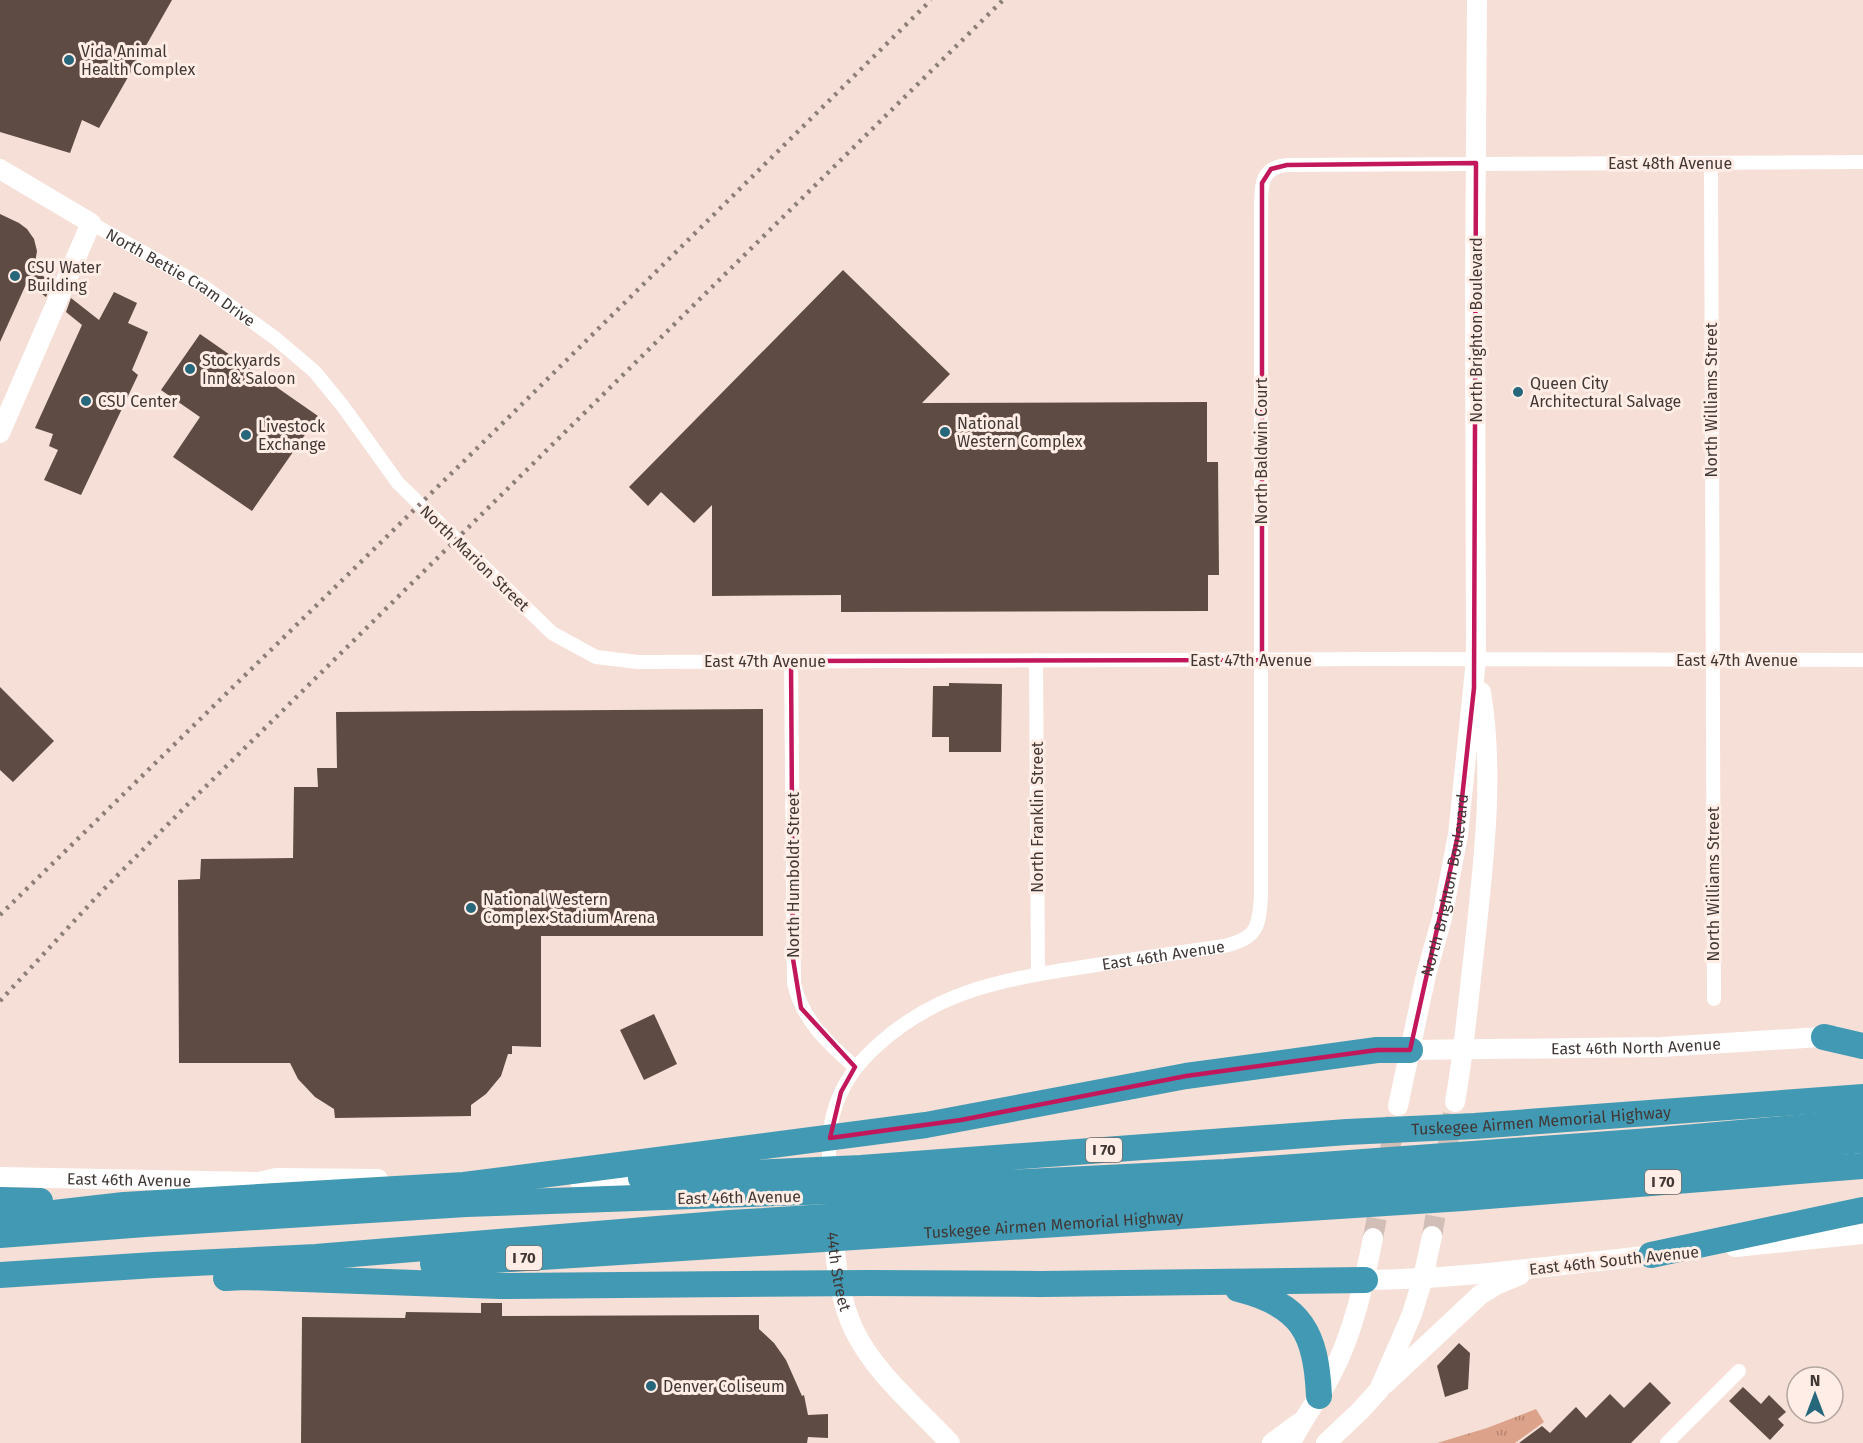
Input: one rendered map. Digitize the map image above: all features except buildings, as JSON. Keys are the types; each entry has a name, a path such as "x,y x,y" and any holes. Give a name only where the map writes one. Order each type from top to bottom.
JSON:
{"highway":[{"path":"1824,1037 1863,1046"},
{"path":"464,1185 859,1134 992,1114 1186,1076 1377,1050 1410,1050"},
{"name":"Tuskegee Airmen Memorial Highway","path":"244,1277 864,1202 1347,1132 1475,1126 1863,1097"},
{"path":"1467,1176 1650,1141 1863,1122"},
{"path":"0,1275 154,1264 316,1257 718,1224 864,1202 1225,1172 1338,1185 1467,1176 1863,1140"},
{"name":"Tuskegee Airmen Memorial Highway","path":"464,1185 864,1202 1338,1185 1467,1176 1863,1166"},
{"name":"I 70","path":"0,1219 124,1205 464,1185"},
{"path":"0,1200 124,1205"},
{"path":"0,1236 145,1224 466,1204 864,1202"},
{"path":"1651,1255 1863,1210"},
{"path":"244,1277 500,1286 1365,1280"},
{"name":"I 70","path":"0,1291 244,1277"},
{"path":"1212,1282 1257,1293 1282,1305 1293,1314 1313,1344 1319,1396"}],"main road":[{"name":"North Brighton Boulevard","path":"1398,1106 1426,975 1442,918 1458,835 1476,660 1477,0"},
{"name":"North Bettie Cram Drive","path":"0,169 91,223"},
{"path":"0,433 91,223"},
{"name":"North Brighton Boulevard","path":"1455,1102 1463,1050 1487,809 1486,724 1476,660"},
{"name":"East 46th North Avenue","path":"1410,1050 1661,1047 1863,1035"},
{"name":"East 46th Avenue","path":"0,1177 259,1182 276,1179 796,1180 829,1191"},
{"name":"44th Street","path":"829,1191 835,1259 843,1295 862,1346 878,1368 950,1443"},
{"name":"East 46th South Avenue","path":"1365,1280 1423,1278 1536,1268 1863,1234"},
{"path":"1379,1390 1412,1314 1432,1236"},
{"path":"1291,1443 1301,1421 1319,1396 1336,1364 1365,1280 1373,1238"},
{"path":"1326,1443 1480,1295 1496,1285 1536,1268"},
{"path":"1272,1443 1301,1421"}],"street":[{"name":"East 48th Avenue","path":"1476,163 1863,162"},
{"name":"North Baldwin Court","path":"1247,938 1253,933 1260,918 1262,183 1271,169 1287,165 1476,163"},
{"name":"North Williams Street","path":"1711,163 1714,999"},
{"name":"North Bettie Cram Drive","path":"91,223 204,286 314,371 344,408"},
{"name":"North Marion Street","path":"344,408 398,483 552,633 596,657 639,662"},
{"name":"North Franklin Street","path":"1036,660 1038,974"},
{"name":"East 47th Avenue","path":"639,662 1863,660"},
{"name":"North Humboldt Street","path":"791,661 794,983 797,998 806,1015 833,1047 855,1067"},
{"name":"East 46th Avenue","path":"855,1067 909,1019 928,1008 980,987 1038,974 1224,946 1247,938"},
{"name":"44th Street","path":"829,1191 833,1115 841,1092 855,1067"},
{"path":"1667,1443 1739,1371"}],"highlighted area":[{"path":"1476,163 1474,688 1458,835 1410,1050 1377,1050 1186,1076 961,1120 830,1138 841,1092 855,1067 801,1008 793,959 791,661 1262,660 1262,183 1271,169 1287,165"}],"green space":[{"path":"1536,1409 1544,1422 1515,1443 1437,1443 1487,1428"}],"tunnel":[{"path":"1432,1236 1453,1114"},
{"path":"1373,1238 1396,1118"}],"railway":[{"path":"0,915 931,0"},
{"path":"0,1001 103,890 187,805 1003,0"}],"place":[{"name":"Vida Animal Health Complex","path":"69,60"},
{"name":"CSU Water Building","path":"15,276"},
{"name":"Stockyards Inn & Saloon","path":"190,369"},
{"name":"Queen City Architectural Salvage","path":"1518,392"},
{"name":"CSU Center","path":"86,401"},
{"name":"National Western Complex","path":"945,432"},
{"name":"Livestock Exchange","path":"246,435"},
{"name":"National Western Complex Stadium Arena","path":"471,908"},
{"name":"Denver Coliseum","path":"651,1386"}]}
